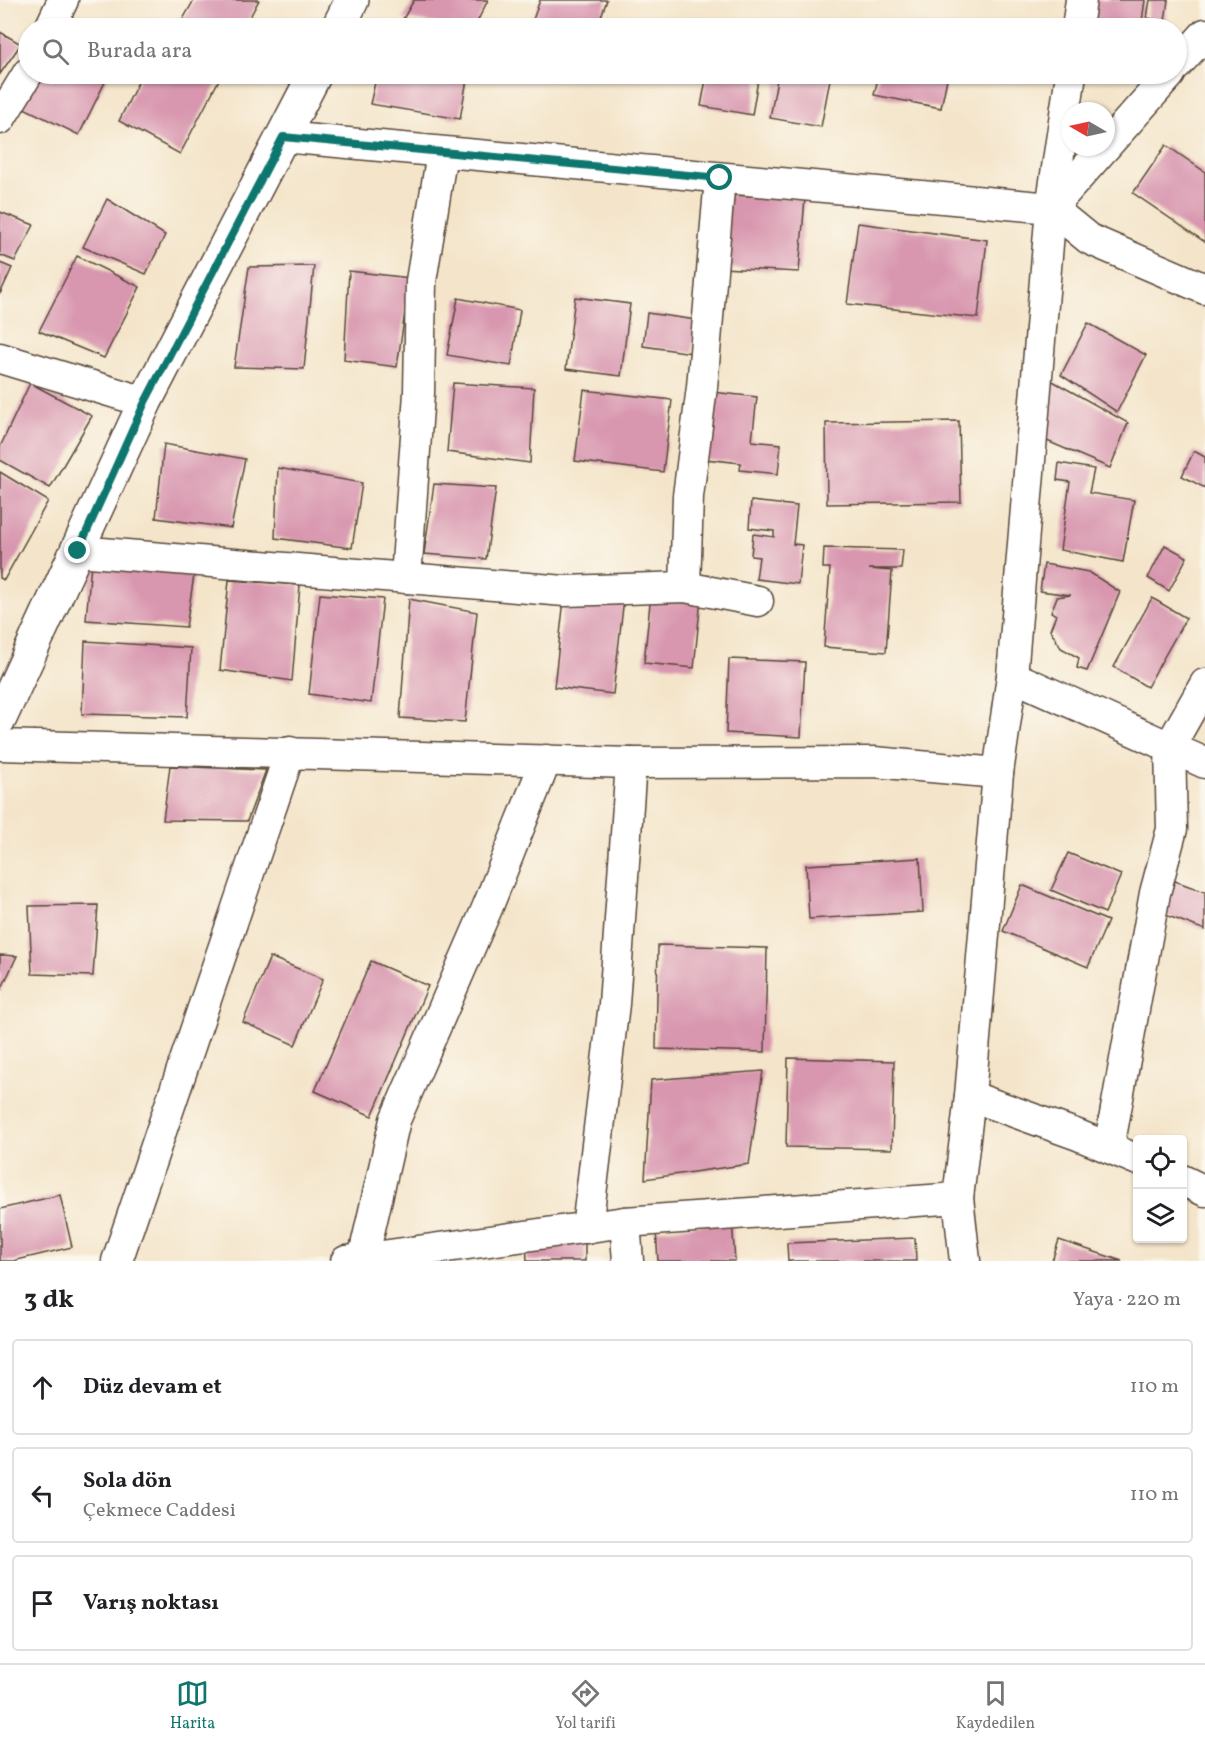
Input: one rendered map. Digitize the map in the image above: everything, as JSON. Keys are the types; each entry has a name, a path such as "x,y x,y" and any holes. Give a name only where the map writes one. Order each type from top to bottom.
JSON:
{"main road":[{"path":"343,18 352,0"},
{"path":"0,718 145,402 310,84"}],"street":[{"path":"55,18 63,0"},
{"path":"1078,18 1081,0"},
{"path":"1187,54 1205,34"},
{"path":"0,119 21,84"},
{"path":"965,1261 958,1197 970,1096 998,773 1011,676 1051,208 1070,84"},
{"path":"1115,137 1161,84"},
{"path":"283,137 1051,208 1089,239 1205,289"},
{"path":"406,578 419,393 421,281 442,153"},
{"path":"1051,208 1098,156"},
{"path":"685,587 688,496 702,387 720,178"},
{"path":"0,358 145,402"},
{"path":"78,551 565,591 685,587 758,601"},
{"path":"1011,676 1205,763"},
{"path":"1109,1148 1155,893 1172,829 1170,746 1205,684"},
{"path":"0,745 631,763 874,762 998,773"},
{"path":"117,1261 290,752"},
{"path":"546,760 488,906 395,1120 354,1260 625,1222 958,1197"},
{"path":"587,1228 614,1005 631,763"},
{"path":"970,1096 1133,1158"},
{"path":"1187,1182 1205,1191"},
{"path":"625,1222 628,1261"}],"building":[{"path":"194,0 259,0 249,18 184,18"},
{"path":"414,0 488,0 479,18 404,18"},
{"path":"540,0 607,0 601,18 534,18"},
{"path":"1088,0 1145,0 1142,18 1085,18"},
{"path":"1150,0 1168,0 1165,18 1147,18"},
{"path":"0,32 18,42 18,48 0,74"},
{"path":"31,84 104,84 79,135 20,106"},
{"path":"137,84 217,84 180,154 119,121"},
{"path":"375,84 466,84 460,119 370,104"},
{"path":"705,84 757,84 752,115 701,106"},
{"path":"776,84 829,84 821,127 770,118"},
{"path":"877,84 946,84 941,108 874,95"},
{"path":"1166,145 1205,172 1205,242 1133,193"},
{"path":"725,195 805,198 799,272 721,268"},
{"path":"107,199 165,235 146,274 83,247"},
{"path":"0,212 34,225 15,261 0,255"},
{"path":"858,223 987,240 978,318 847,304"},
{"path":"77,256 140,287 104,358 39,331"},
{"path":"0,263 12,268 0,294"},
{"path":"314,266 304,369 234,367 249,267"},
{"path":"349,271 410,278 397,367 344,360"},
{"path":"575,297 630,304 621,376 566,369"},
{"path":"458,298 520,310 511,366 447,355"},
{"path":"647,313 696,320 692,353 643,346"},
{"path":"1088,323 1146,355 1117,412 1061,375"},
{"path":"1049,379 1128,423 1110,468 1040,438"},
{"path":"30,383 92,416 50,488 0,460 0,447"},
{"path":"453,383 534,388 530,463 447,452"},
{"path":"584,390 672,400 663,472 575,461"},
{"path":"712,392 757,397 752,441 781,444 778,474 740,470 741,463 705,459"},
{"path":"959,421 961,502 827,504 826,423"},
{"path":"164,444 245,459 231,528 156,518"},
{"path":"1194,451 1205,457 1205,488 1182,476"},
{"path":"1059,463 1094,469 1089,493 1134,500 1123,562 1060,550 1070,482 1057,480"},
{"path":"278,468 362,483 352,548 275,538"},
{"path":"0,472 48,501 4,580 0,578"},
{"path":"434,484 496,488 486,559 424,554"},
{"path":"751,501 797,506 793,544 802,545 798,584 756,579 759,557 751,556 753,534 774,537 774,531 749,528"},
{"path":"1165,545 1187,557 1169,591 1148,578"},
{"path":"824,548 903,550 901,569 869,569 892,571 886,652 824,647 830,568 823,568"},
{"path":"91,564 195,569 186,627 86,620"},
{"path":"1044,564 1089,572 1120,592 1087,671 1077,668 1079,658 1061,648 1050,630 1056,615 1051,612 1057,597 1071,595 1040,591"},
{"path":"229,580 300,585 292,681 220,670"},
{"path":"565,591 624,598 613,694 554,687"},
{"path":"651,593 701,598 694,668 644,663"},
{"path":"320,594 383,599 371,703 309,694"},
{"path":"1152,598 1186,618 1147,687 1114,667"},
{"path":"409,599 477,612 465,722 400,718"},
{"path":"85,641 191,648 187,717 82,714"},
{"path":"729,659 805,662 801,737 726,733"},
{"path":"170,766 266,770 247,821 163,820"},
{"path":"1068,853 1121,875 1105,913 1051,890"},
{"path":"920,858 923,912 809,919 806,865"},
{"path":"1175,881 1205,892 1205,930 1163,914"},
{"path":"1022,885 1108,921 1088,967 1003,931"},
{"path":"98,905 93,976 32,974 29,906"},
{"path":"658,945 767,948 765,1052 656,1049"},
{"path":"0,955 17,956 0,992"},
{"path":"270,957 323,979 295,1045 243,1022"},
{"path":"371,961 428,986 372,1116 315,1091"},
{"path":"788,1058 894,1061 892,1149 786,1147"},
{"path":"763,1071 749,1164 645,1179 651,1080"},
{"path":"60,1195 72,1247 13,1261 0,1261 0,1209"},
{"path":"732,1221 735,1261 658,1261 656,1230"},
{"path":"585,1237 585,1261 527,1261 526,1240"},
{"path":"915,1238 916,1261 788,1261 787,1243"},
{"path":"1059,1240 1122,1261 1052,1261"}],"route":[{"path":"78,551 145,402 283,137 720,178"}]}
